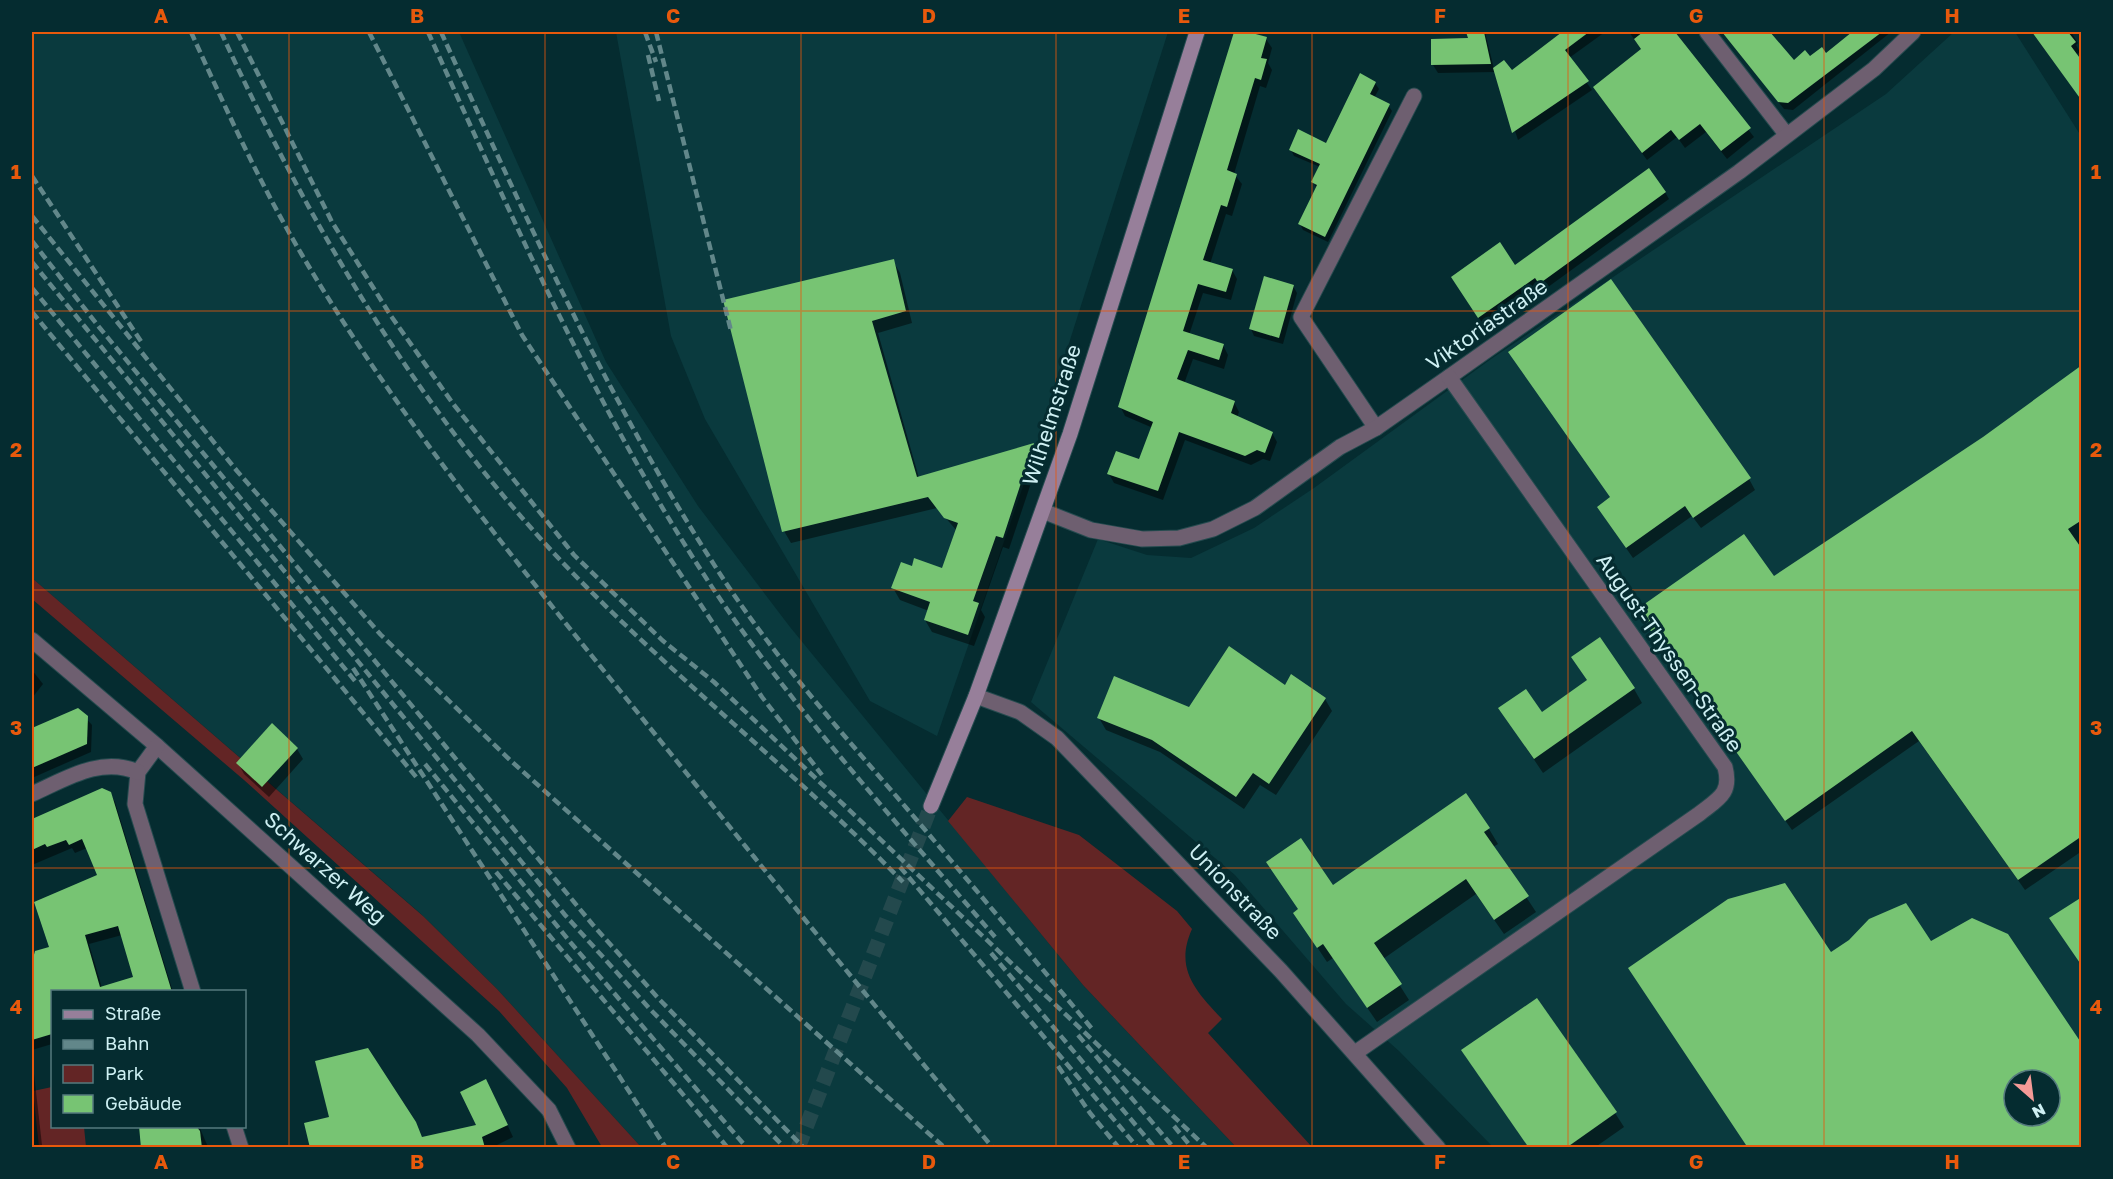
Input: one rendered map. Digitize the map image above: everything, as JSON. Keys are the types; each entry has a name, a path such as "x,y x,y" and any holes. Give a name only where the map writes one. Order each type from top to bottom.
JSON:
{"main road":[{"name":"Wilhelmstraße","path":"931,806 976,696 1043,511 1197,32"}],"street":[{"path":"1707,32 1786,134"},
{"name":"Viktoriastraße","path":"1043,511 1091,530 1142,540 1179,537 1214,529 1255,508 1340,447 1376,428 1739,172 1874,69 1913,32"},
{"path":"1376,428 1301,317 1414,96"},
{"name":"August-Thyssen-Straße","path":"1354,1053 1699,814 1723,795 1729,782 1725,767 1449,377"},
{"name":"Schwarzer Weg","path":"32,640 157,746 497,1053 549,1110 568,1148"},
{"name":"Unionstraße","path":"976,696 1020,712 1057,738 1281,971 1438,1148"},
{"path":"157,746 138,772 135,804 192,990"},
{"path":"32,794 88,769 106,765 126,767 138,772"},
{"path":"235,1128 241,1148"}],"shaded area":[{"path":"32,32 459,32 606,362 698,506 790,627 1083,985 1236,1147 641,1147 497,989 420,913 32,578"},
{"path":"616,32 1168,32 1028,472 937,736 870,701 705,419 671,336"},
{"path":"1954,32 2015,32 2081,136 2081,1147 1493,1147 1399,1051 1346,1004 1235,875 1031,702 1098,539 1147,555 1191,558 1254,528 1314,488 1491,359 1886,94"}],"green space":[{"path":"32,578 423,916 497,989 641,1147 602,1147 567,1088 499,1011 244,780 32,599"},
{"path":"967,797 1079,835 1177,911 1192,929 1185,956 1190,978 1196,989 1222,1019 1208,1033 1312,1147 1236,1147 1083,985 948,821"},
{"path":"51,1087 51,1128 84,1128 86,1147 39,1147 33,1091"}],"building":[{"path":"1234,32 1248,32 1267,37 1261,58 1267,59 1261,80 1255,78 1227,170 1237,174 1227,207 1221,205 1203,260 1233,269 1226,292 1198,284 1183,331 1224,344 1219,360 1188,350 1177,379 1235,401 1231,413 1273,432 1265,453 1257,450 1245,456 1179,432 1158,491 1107,474 1116,451 1139,459 1153,422 1118,407"},
{"path":"1466,32 1484,32 1491,64 1431,65 1431,39 1468,38"},
{"path":"1562,32 1589,32 1565,50 1589,81 1512,133 1493,68 1504,60 1512,70"},
{"path":"1643,32 1675,32 1751,128 1721,151 1700,124 1679,140 1671,130 1642,153 1593,87 1641,49 1634,39"},
{"path":"1722,32 1770,32 1794,60 1805,50 1810,56 1822,47 1826,53 1852,32 1882,32 1788,103 1778,102"},
{"path":"2032,32 2068,32 2076,42 2071,46 2082,61 2082,101"},
{"path":"1360,73 1376,82 1370,94 1390,104 1325,237 1298,224 1317,185 1311,182 1320,164 1289,150 1298,129 1326,143"},
{"path":"1649,168 1666,192 1539,284 1535,278 1478,318 1451,277 1500,242 1515,265"},
{"path":"894,259 906,311 872,321 917,477 1034,443 1003,538 996,536 973,601 979,603 968,635 924,620 930,602 891,588 901,562 912,566 914,558 942,568 958,523 944,518 928,497 782,532 723,300"},
{"path":"1264,276 1294,285 1279,338 1249,329"},
{"path":"1611,279 1751,478 1693,518 1685,506 1626,548 1597,507 1610,497 1508,352"},
{"path":"2082,365 2082,520 2068,529 2082,549 2082,836 2018,880 1912,731 1785,821 1636,610 1744,534 1774,576 1983,437"},
{"path":"1600,637 1635,688 1534,759 1498,708 1526,689 1542,712 1587,680 1571,657"},
{"path":"1229,646 1285,685 1291,674 1326,698 1269,784 1253,773 1236,797 1152,740 1097,718 1114,676 1189,707"},
{"path":"78,708 88,716 87,744 32,768 32,728"},
{"path":"272,723 298,748 262,787 236,763"},
{"path":"102,788 111,792 171,990 51,990 51,1034 32,1040 32,962 35,951 49,947 34,902 97,875 82,839 69,845 66,840 47,847 45,844 32,850 32,819","holes":["118,926 133,977 100,987 85,935"]},
{"path":"1466,793 1490,828 1484,832 1529,896 1494,920 1466,879 1374,943 1402,984 1367,1008 1323,944 1317,948 1293,913 1298,909 1266,862 1301,838 1333,885"},
{"path":"1785,883 1831,952 1849,940 1869,919 1906,903 1931,941 1972,918 2008,934 2082,1044 2082,1148 1748,1148 1628,968 1728,899"},
{"path":"2082,897 2082,966 2049,918"},
{"path":"1537,998 1617,1112 1566,1148 1529,1148 1461,1050"},
{"path":"368,1048 416,1122 422,1137 476,1125 460,1092 486,1079 508,1125 482,1137 485,1148 310,1148 304,1123 329,1117 315,1061"},
{"path":"139,1128 198,1128 200,1131 202,1148 141,1148"}],"tunnel":[{"path":"798,1148 931,806"}],"railway":[{"path":"191,32 244,145 302,255 379,376 421,435 552,606 816,934 993,1148"},
{"path":"221,32 255,104 330,244 415,379 461,443 511,505 605,605 690,685 820,801 903,882"},
{"path":"237,32 332,222 391,316 454,405 574,555 662,640 714,682 1207,1148"},
{"path":"369,32 522,335 762,697 822,775"},
{"path":"428,32 493,176 596,389 674,526 716,593 815,726 995,937"},
{"path":"441,32 539,243 608,382 684,517 726,583 811,696 1093,1030"},
{"path":"645,32 656,62"},
{"path":"656,32 731,331"},
{"path":"648,55 659,101"},
{"path":"32,176 142,343"},
{"path":"32,216 237,471 381,635 511,761 945,1148"},
{"path":"32,241 99,327 593,925 659,999 804,1148"},
{"path":"32,262 565,915 649,1008 785,1148"},
{"path":"32,288 355,681"},
{"path":"32,312 417,778"},
{"path":"353,668 666,1148"},
{"path":"425,764 571,943 747,1148"},
{"path":"900,867 1138,1148"},
{"path":"496,872 728,1148"},
{"path":"991,953 1155,1148"},
{"path":"1078,1035 1174,1148"},
{"path":"1058,1066 1090,1113 1119,1148"},
{"path":"1174,1126 1192,1148"}]}
